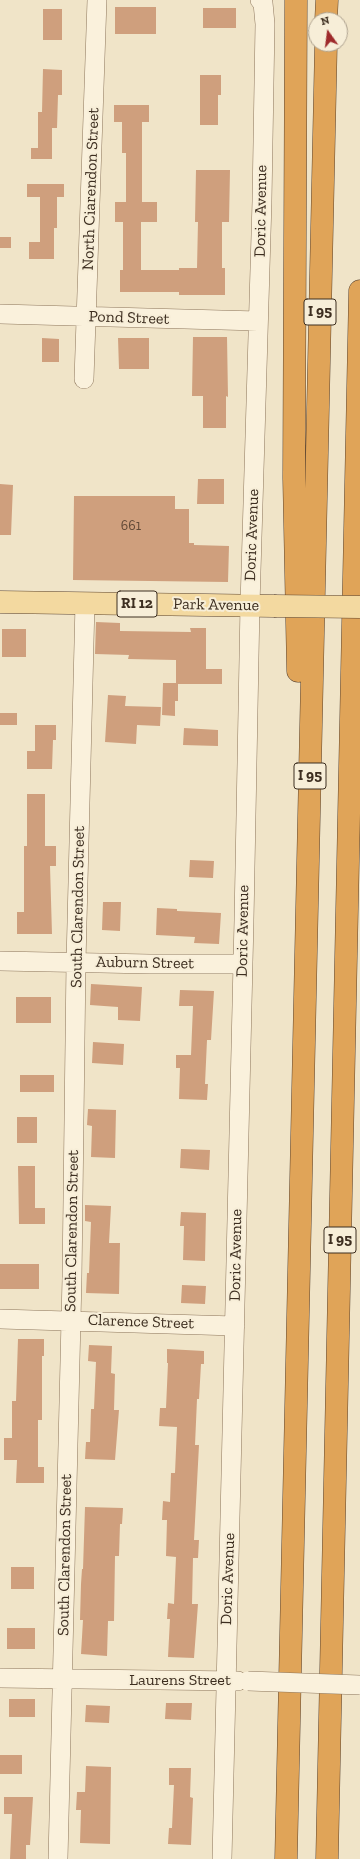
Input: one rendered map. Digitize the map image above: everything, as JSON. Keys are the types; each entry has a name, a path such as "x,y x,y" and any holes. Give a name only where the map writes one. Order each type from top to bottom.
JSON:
{"highway":[{"path":"285,0 293,295"},
{"path":"296,0 293,295 294,520 306,972"},
{"path":"326,0 326,12"},
{"name":"I 95","path":"286,1859 326,52"},
{"name":"I 95","path":"327,1859 360,291"}],"main road":[{"name":"Park Avenue","path":"0,602 360,607"}],"street":[{"name":"North Ciarendon Street","path":"84,379 97,0"},
{"name":"Doric Avenue","path":"222,1859 250,605 265,24 262,2"},
{"name":"Pond Street","path":"0,314 258,321"},
{"name":"South Clarendon Street","path":"58,1859 76,962 86,603"},
{"name":"Auburn Street","path":"0,961 242,964"},
{"name":"Clarence Street","path":"0,1319 235,1326"},
{"name":"Laurens Street","path":"0,1678 62,1680 225,1680 360,1685"}],"building":[{"path":"115,7 156,7 156,34 115,34"},
{"path":"203,8 236,8 236,28 203,28"},
{"path":"43,9 62,9 62,40 43,40"},
{"path":"43,69 62,70 62,95 58,95 57,128 52,128 52,159 31,159 31,148 38,148 38,112 42,112"},
{"path":"200,75 221,75 221,95 218,95 218,125 200,125"},
{"path":"114,105 149,105 149,122 142,122 142,202 157,202 157,222 141,222 141,270 179,270 179,268 197,268 198,222 195,222 196,170 230,170 229,222 222,222 222,268 225,268 225,295 179,295 179,292 120,292 120,270 123,270 123,222 115,222 115,202 126,202 126,153 122,153 122,122 114,122"},
{"path":"27,184 64,184 64,197 57,197 57,228 54,228 54,259 29,259 29,242 40,242 40,197 27,197"},
{"path":"0,237 11,237 11,248 0,248"},
{"path":"193,337 227,337 228,397 226,396 226,428 203,428 203,396 192,396"},
{"path":"42,338 59,339 59,362 42,362"},
{"path":"118,338 149,338 149,369 119,369"},
{"path":"198,479 224,479 224,504 197,504"},
{"path":"0,484 13,485 11,535 0,535"},
{"path":"74,496 175,496 175,509 189,509 189,543 194,543 194,545 229,546 228,582 73,580"},
{"path":"96,622 120,623 120,631 191,632 190,628 206,628 206,669 222,669 222,684 178,684 178,701 175,701 175,716 162,715 163,683 176,683 176,660 128,659 129,655 95,654"},
{"path":"2,629 26,629 26,657 2,657"},
{"path":"108,695 126,696 125,706 161,707 160,726 137,725 136,744 105,742"},
{"path":"0,713 17,713 17,725 0,725"},
{"path":"35,725 56,725 56,740 53,740 52,769 27,769 27,751 35,751"},
{"path":"184,728 218,730 218,746 183,745"},
{"path":"27,794 45,794 45,846 56,846 56,866 50,866 52,934 17,934 17,912 24,912 24,846 27,846"},
{"path":"190,860 214,861 213,878 189,877"},
{"path":"103,902 121,902 120,931 102,930"},
{"path":"157,908 177,909 177,911 221,913 219,944 194,943 195,937 156,935"},
{"path":"91,984 142,987 140,1021 118,1020 118,1007 90,1005"},
{"path":"180,990 214,991 211,1040 207,1040 205,1084 208,1084 207,1100 179,1099 180,1068 176,1068 176,1055 191,1055 193,1006 179,1006"},
{"path":"16,997 51,997 51,1023 16,1023"},
{"path":"93,1042 124,1044 123,1065 92,1063"},
{"path":"20,1075 54,1075 54,1092 20,1092"},
{"path":"88,1109 116,1110 115,1158 91,1157 92,1126 87,1125"},
{"path":"17,1117 37,1117 37,1143 17,1143"},
{"path":"181,1149 210,1150 209,1170 180,1168"},
{"path":"18,1166 35,1166 35,1208 45,1208 45,1224 19,1224"},
{"path":"85,1205 111,1206 109,1243 120,1243 119,1294 86,1293 87,1273 89,1273 91,1222 85,1221"},
{"path":"181,1212 206,1213 205,1261 183,1260 184,1226 180,1226"},
{"path":"0,1264 39,1264 39,1289 0,1289"},
{"path":"182,1285 206,1286 205,1304 181,1303"},
{"path":"18,1339 44,1339 44,1356 42,1356 42,1420 38,1420 38,1467 44,1467 44,1483 16,1483 17,1460 4,1460 4,1438 12,1438 12,1401 16,1401"},
{"path":"89,1345 112,1346 111,1373 115,1374 114,1410 119,1410 115,1460 85,1459 86,1442 90,1442 91,1409 94,1409 96,1362 88,1361"},
{"path":"167,1349 204,1351 204,1364 201,1364 199,1399 197,1399 195,1445 199,1445 194,1540 199,1540 198,1558 193,1558 192,1604 198,1604 194,1658 168,1657 170,1619 167,1619 168,1603 174,1604 176,1557 166,1556 167,1520 162,1520 163,1501 170,1502 171,1473 175,1473 177,1427 159,1426 160,1408 166,1408 168,1363"},
{"path":"85,1507 123,1508 122,1524 120,1524 119,1556 115,1556 114,1621 108,1621 107,1656 81,1654 83,1620 80,1620"},
{"path":"11,1567 34,1567 34,1589 11,1589"},
{"path":"7,1628 35,1628 35,1649 7,1649"},
{"path":"9,1699 35,1699 35,1717 9,1717"},
{"path":"166,1703 192,1703 191,1720 165,1719"},
{"path":"86,1705 110,1706 109,1723 85,1722"},
{"path":"0,1755 22,1755 22,1774 0,1774"},
{"path":"86,1766 111,1767 110,1844 80,1843 81,1810 76,1810 77,1792 85,1792"},
{"path":"169,1768 191,1768 190,1797 193,1798 191,1845 168,1844 169,1828 172,1828 174,1785 169,1785"},
{"path":"4,1797 33,1797 30,1845 26,1845 26,1859 10,1859 12,1814 4,1814"}]}
